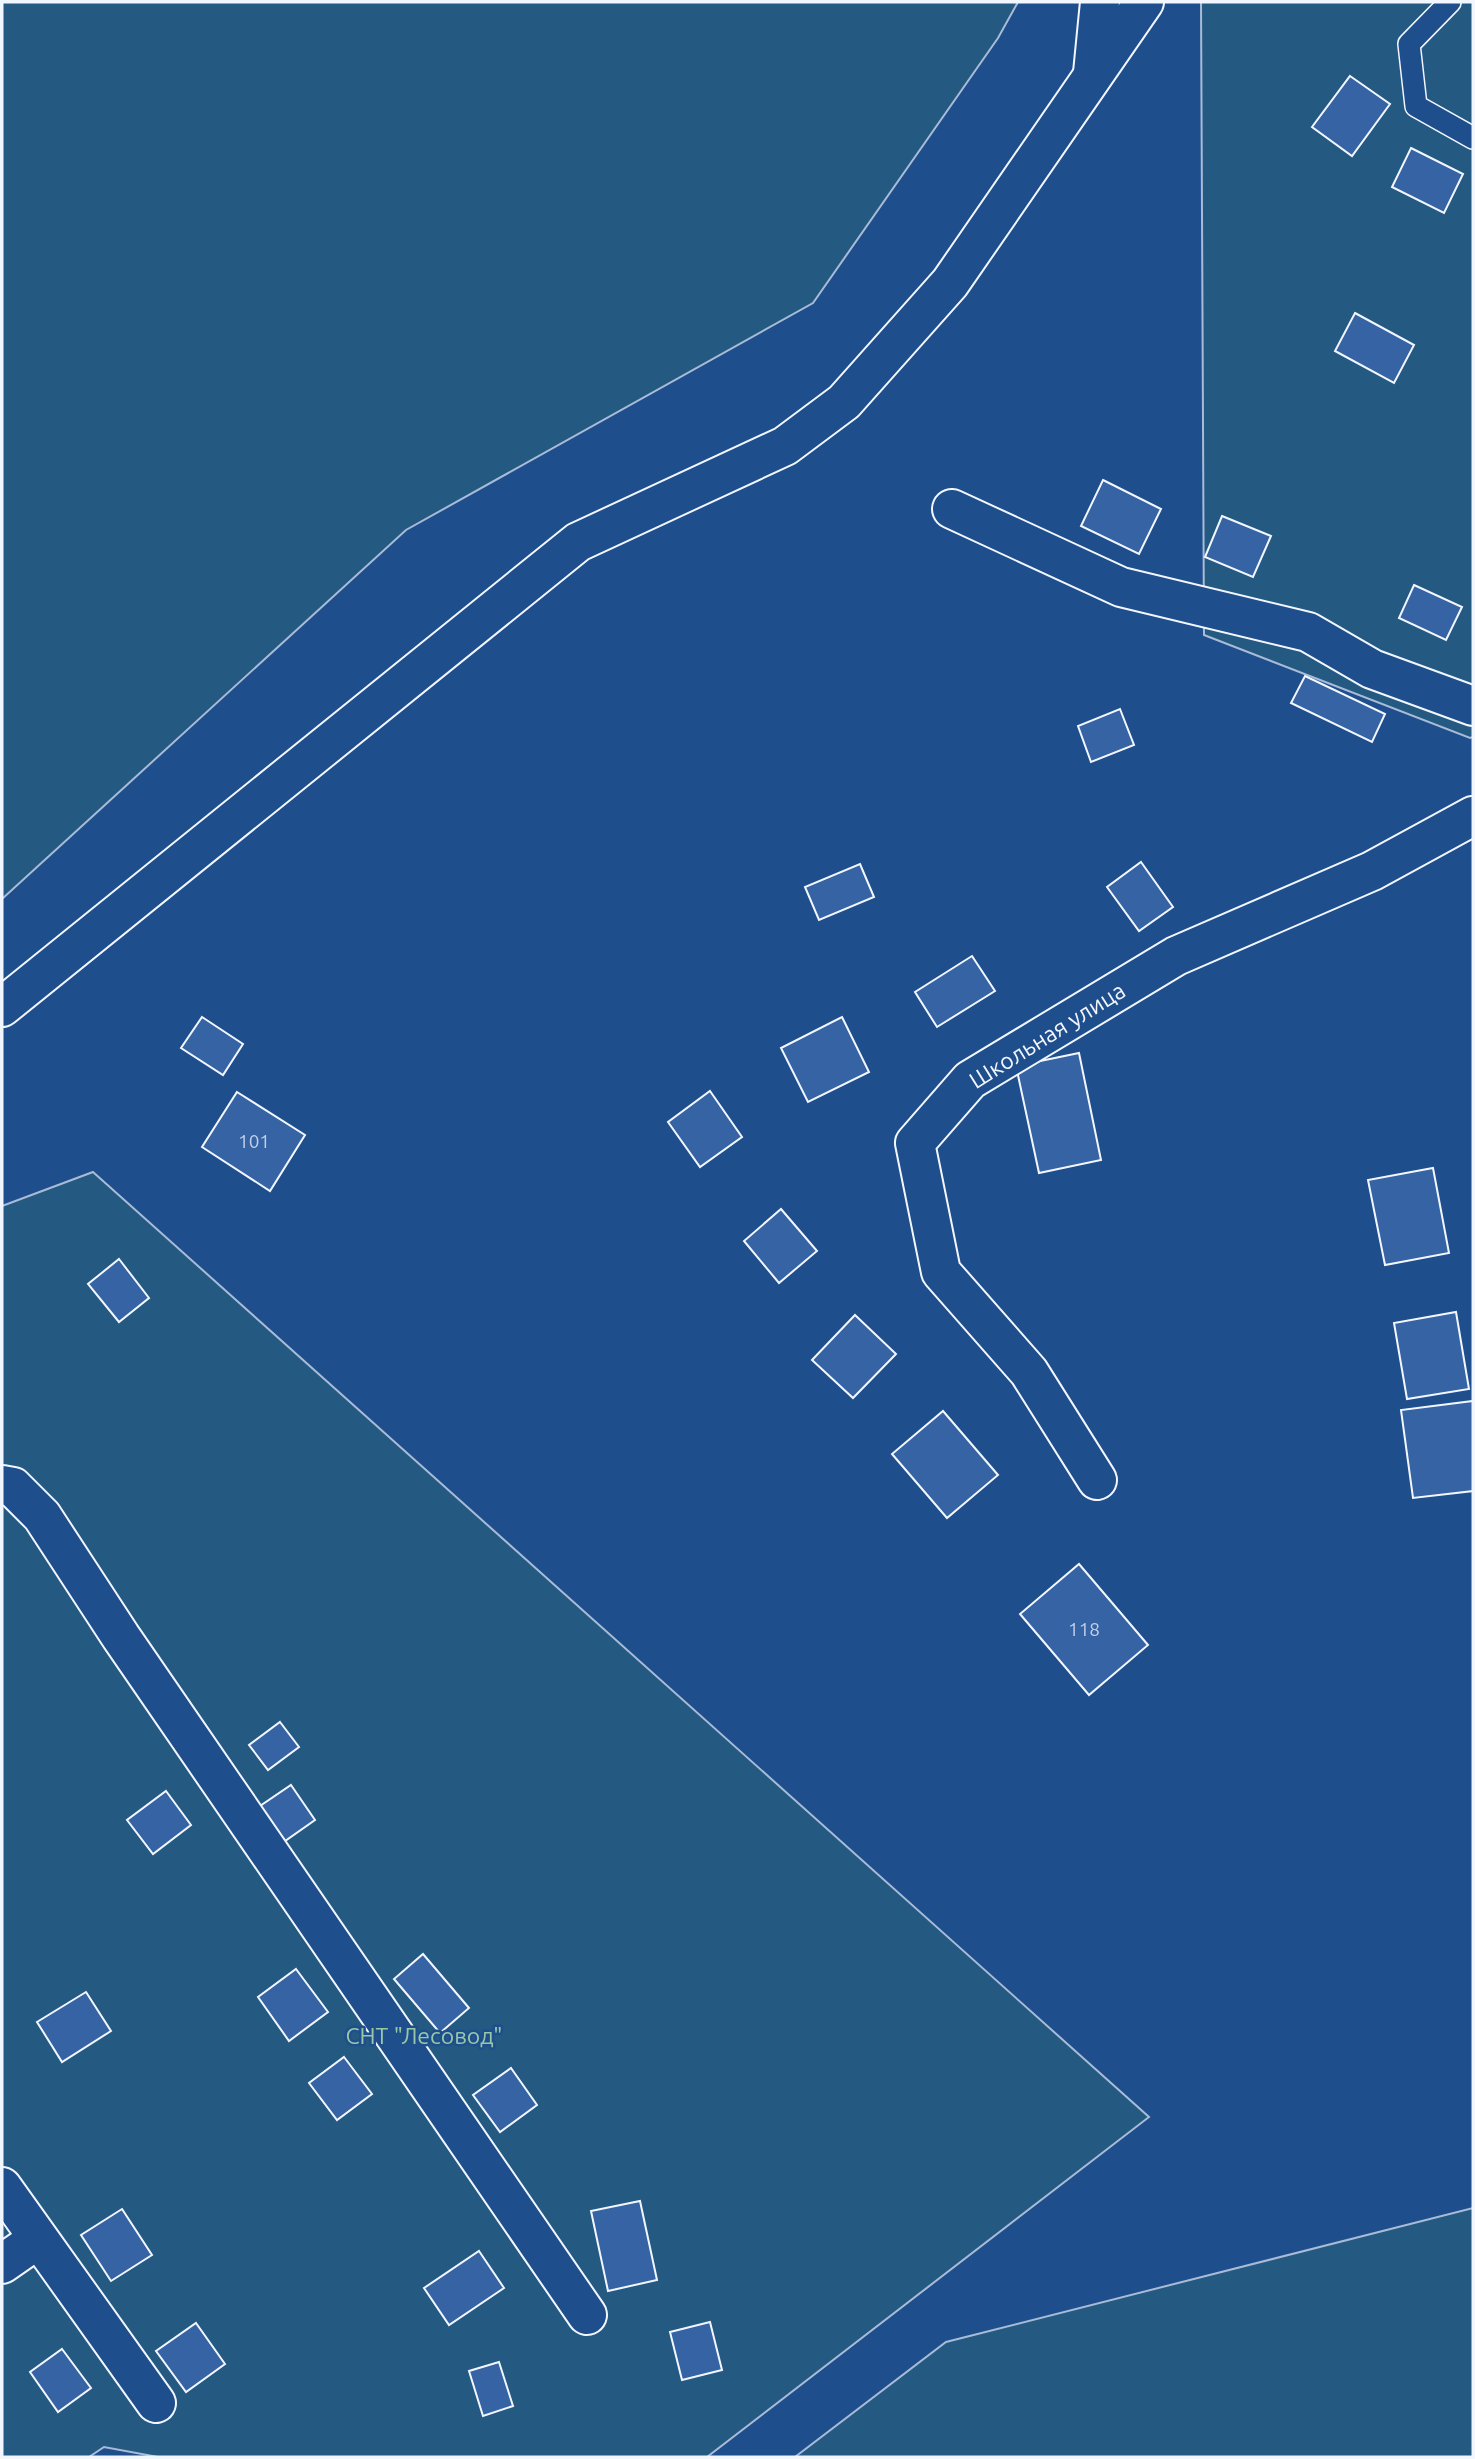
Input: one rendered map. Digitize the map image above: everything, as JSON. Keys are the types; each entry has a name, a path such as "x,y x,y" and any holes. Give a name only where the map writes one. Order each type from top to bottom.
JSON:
{"street":[{"path":"1093,75 1100,2"},
{"path":"2,1007 578,541 785,446 844,402 950,283 1144,2"},
{"path":"952,509 1121,587 1308,632 1372,669 1473,706"},
{"name":"Школьная улица","path":"1097,1480 1028,1372 941,1272 915,1143 970,1080 1175,956 1372,871 1473,816"},
{"path":"2,1485 13,1487 43,1516 128,1649 587,2315"},
{"path":"2,2187 156,2403"},
{"path":"2,2264 38,2239"}],"lane":[{"path":"1450,2 1409,44 1416,106 1473,138"}],"green space":[{"path":"2,2 1018,2 998,38 813,303 406,530 2,899"},
{"path":"1201,2 1473,2 1473,737 1204,635"},
{"name":"СНТ \"Лесовод\"","path":"93,1172 1149,2117 707,2457 158,2457 104,2447 89,2457 2,2457 2,1206"},
{"path":"1473,2208 1473,2457 795,2457 946,2342"}],"building":[{"path":"1350,76 1390,104 1352,156 1312,127"},
{"path":"1411,148 1463,174 1444,213 1392,187"},
{"path":"1355,313 1414,345 1394,383 1335,351"},
{"path":"1103,480 1161,509 1139,554 1081,526"},
{"path":"1222,516 1271,536 1253,577 1205,557"},
{"path":"1414,585 1462,607 1446,640 1399,618"},
{"path":"1305,676 1385,714 1372,742 1291,703"},
{"path":"1120,709 1134,745 1091,762 1078,726"},
{"path":"1141,862 1173,907 1139,931 1107,887"},
{"path":"860,864 874,897 819,920 805,887"},
{"path":"972,956 995,991 937,1027 915,992"},
{"path":"202,1017 243,1044 223,1075 181,1048"},
{"path":"842,1017 869,1072 808,1102 781,1048"},
{"path":"1079,1053 1101,1160 1039,1173 1016,1066"},
{"path":"710,1091 742,1137 700,1167 668,1122"},
{"path":"237,1092 305,1135 270,1191 202,1147"},
{"path":"1433,1168 1449,1253 1385,1265 1368,1180"},
{"path":"781,1209 817,1251 779,1283 744,1241"},
{"path":"119,1259 149,1298 119,1322 88,1284"},
{"path":"1456,1312 1469,1389 1407,1399 1394,1323"},
{"path":"855,1315 896,1354 853,1398 812,1360"},
{"path":"1473,1401 1473,1491 1413,1498 1401,1410"},
{"path":"943,1411 998,1475 947,1518 892,1454"},
{"path":"1079,1564 1148,1645 1089,1695 1020,1614"},
{"path":"280,1722 299,1747 268,1770 249,1745"},
{"path":"291,1785 315,1820 285,1841 260,1806"},
{"path":"166,1791 191,1825 153,1854 127,1820"},
{"path":"423,1954 469,2008 440,2033 394,1979"},
{"path":"296,1969 328,2012 289,2041 258,1997"},
{"path":"86,1992 111,2031 62,2062 37,2022"},
{"path":"344,2057 372,2094 337,2120 309,2083"},
{"path":"511,2068 537,2105 500,2132 473,2095"},
{"path":"640,2201 657,2280 608,2291 591,2211"},
{"path":"122,2209 152,2255 111,2281 81,2235"},
{"path":"479,2251 504,2288 449,2325 424,2288"},
{"path":"710,2322 722,2370 682,2380 670,2332"},
{"path":"196,2323 225,2364 186,2392 156,2351"},
{"path":"62,2349 91,2388 58,2412 30,2372"},
{"path":"499,2362 513,2406 483,2416 469,2371"}]}
